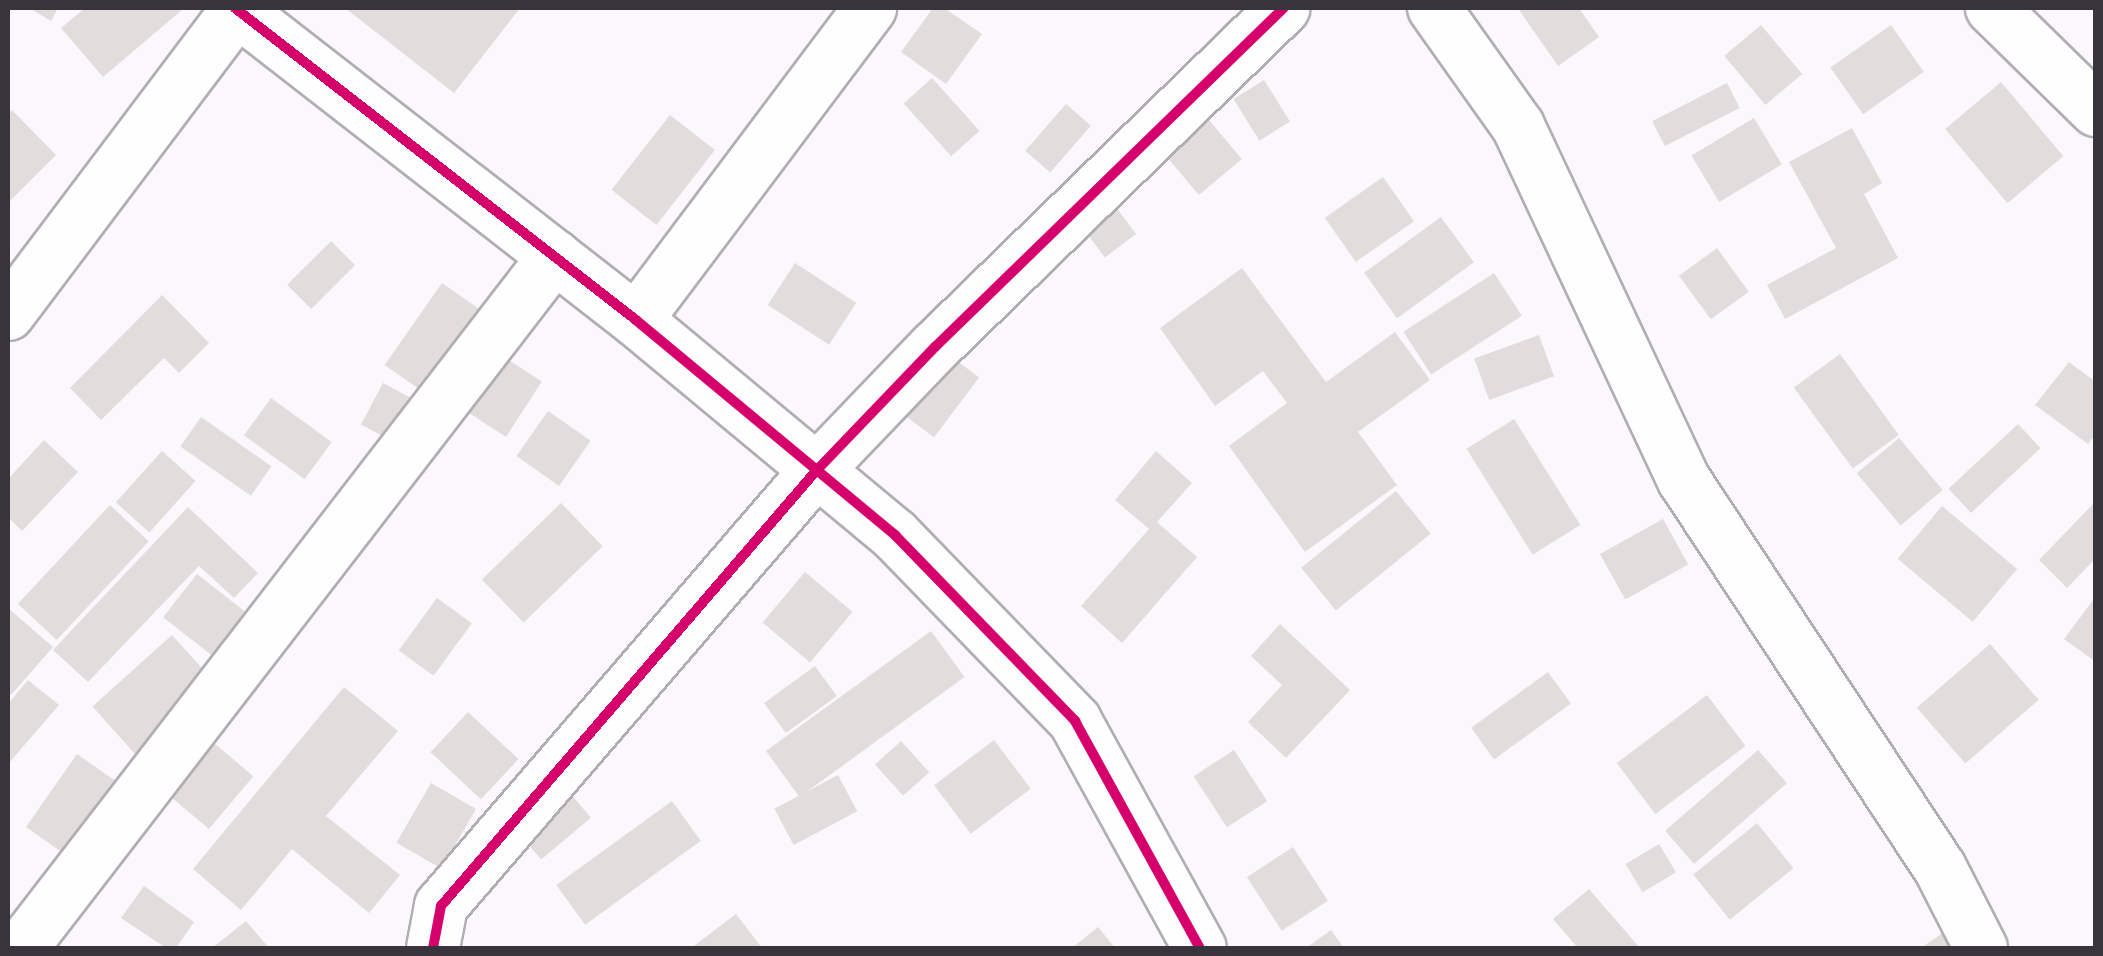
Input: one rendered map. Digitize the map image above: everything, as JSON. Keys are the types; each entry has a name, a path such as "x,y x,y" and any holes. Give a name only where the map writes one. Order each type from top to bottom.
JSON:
{"street":[{"path":"8,314 237,8 636,320 895,535 1074,721 1200,948"},
{"path":"636,320 870,8"},
{"path":"430,946 442,906 816,471 935,347 1283,8"},
{"path":"1434,8 1518,126 1684,480 1940,868 1981,948"},
{"path":"1992,8 2096,110"},
{"path":"23,939 556,256"}],"building":[{"path":"29,8 58,8 51,21"},
{"path":"85,8 182,10 103,77 61,28"},
{"path":"345,8 520,8 454,93"},
{"path":"933,8 944,8 982,34 946,84 901,52"},
{"path":"1579,8 1599,37 1558,66 1519,10"},
{"path":"1761,25 1802,74 1765,105 1724,56"},
{"path":"1891,25 1924,72 1863,114 1830,67"},
{"path":"932,78 980,131 951,156 904,103"},
{"path":"1264,80 1290,122 1259,141 1233,99"},
{"path":"2001,82 2063,156 2007,203 1945,129"},
{"path":"1727,83 1740,108 1665,146 1652,121"},
{"path":"1066,104 1091,126 1050,172 1025,151"},
{"path":"12,110 56,155 8,203 8,115"},
{"path":"670,115 715,150 656,225 612,190"},
{"path":"1754,118 1782,164 1719,202 1691,156"},
{"path":"1209,120 1242,159 1199,195 1166,156"},
{"path":"1852,128 1882,183 1864,194 1898,258 1785,319 1767,285 1836,248 1789,162"},
{"path":"1383,177 1414,221 1356,262 1325,218"},
{"path":"1112,202 1136,234 1105,257 1081,225"},
{"path":"1441,217 1474,262 1397,318 1364,273"},
{"path":"331,241 355,265 311,309 287,285"},
{"path":"1717,248 1749,292 1711,319 1679,276"},
{"path":"795,263 856,303 829,345 768,305"},
{"path":"1242,268 1326,382 1395,332 1430,380 1358,432 1397,485 1305,552 1229,446 1287,403 1263,371 1215,406 1160,328"},
{"path":"1494,273 1522,316 1431,375 1403,332"},
{"path":"442,283 482,311 425,393 385,365"},
{"path":"162,295 209,343 179,373 164,358 101,420 70,388"},
{"path":"1539,335 1554,376 1489,400 1474,359"},
{"path":"484,344 542,382 506,437 448,399"},
{"path":"948,354 979,377 934,437 903,414"},
{"path":"1840,354 1899,435 1853,468 1794,388"},
{"path":"2069,362 2096,382 2096,434 2088,444 2035,405"},
{"path":"383,383 415,400 393,441 361,424"},
{"path":"271,398 332,442 305,479 244,435"},
{"path":"548,411 591,441 559,486 516,456"},
{"path":"201,417 271,466 251,496 180,446"},
{"path":"1514,419 1580,525 1533,555 1467,449"},
{"path":"2018,424 2041,448 1971,513 1949,489"},
{"path":"1899,438 1943,490 1901,525 1857,473"},
{"path":"44,440 78,472 22,531 8,517 8,479"},
{"path":"162,451 195,481 149,532 116,502"},
{"path":"1156,451 1192,483 1157,522 1197,557 1122,643 1081,606 1149,529 1115,500"},
{"path":"1396,491 1431,534 1336,611 1301,568"},
{"path":"2096,501 2096,558 2067,588 2039,560"},
{"path":"561,503 603,546 524,623 482,579"},
{"path":"110,505 149,541 57,640 18,604"},
{"path":"1942,506 2017,569 1973,622 1898,559"},
{"path":"188,507 258,573 234,598 199,566 88,682 53,650"},
{"path":"1663,519 1688,564 1625,599 1600,554"},
{"path":"805,572 852,612 810,662 763,623"},
{"path":"197,574 255,619 221,662 163,617"},
{"path":"2096,596 2096,662 2064,639"},
{"path":"437,598 472,623 434,676 399,651"},
{"path":"8,608 53,647 11,695 8,692"},
{"path":"1280,624 1350,690 1286,758 1248,722 1282,685 1251,656"},
{"path":"931,631 965,677 799,797 766,751"},
{"path":"172,635 217,685 137,756 92,707"},
{"path":"1990,644 2039,700 1965,763 1917,708"},
{"path":"815,666 837,696 786,733 764,703"},
{"path":"1548,672 1571,704 1494,759 1471,728"},
{"path":"28,680 59,705 8,764 8,704"},
{"path":"344,687 398,731 326,816 400,875 369,913 292,849 241,910 193,869"},
{"path":"1707,695 1746,746 1655,814 1617,763"},
{"path":"468,712 518,759 481,799 430,752"},
{"path":"994,740 1031,789 971,834 934,785"},
{"path":"901,741 929,772 903,796 875,764"},
{"path":"215,744 253,776 209,829 171,797"},
{"path":"1234,750 1267,801 1227,827 1194,776"},
{"path":"1758,750 1787,783 1694,864 1665,831"},
{"path":"77,754 119,783 68,856 26,827"},
{"path":"838,775 857,811 794,845 774,809"},
{"path":"431,783 476,809 442,869 396,843"},
{"path":"571,794 591,818 541,860 521,836"},
{"path":"672,801 701,841 585,925 556,885"},
{"path":"1757,823 1794,868 1730,920 1693,875"},
{"path":"1659,844 1676,872 1643,892 1626,864"},
{"path":"1293,847 1328,901 1282,931 1247,877"},
{"path":"144,886 194,922 176,948 166,948 121,918"},
{"path":"1589,889 1640,948 1578,948 1553,919"},
{"path":"736,914 762,948 691,948"},
{"path":"246,921 269,948 212,948"},
{"path":"1098,927 1115,948 1072,948"},
{"path":"1331,930 1344,948 1306,948"},
{"path":"1944,932 1956,948 1921,948"}],"cycle path":[{"path":"235,8 636,320 895,535 1075,721 1200,948"},
{"path":"433,948 441,906 816,471 935,347 1283,8"}]}
